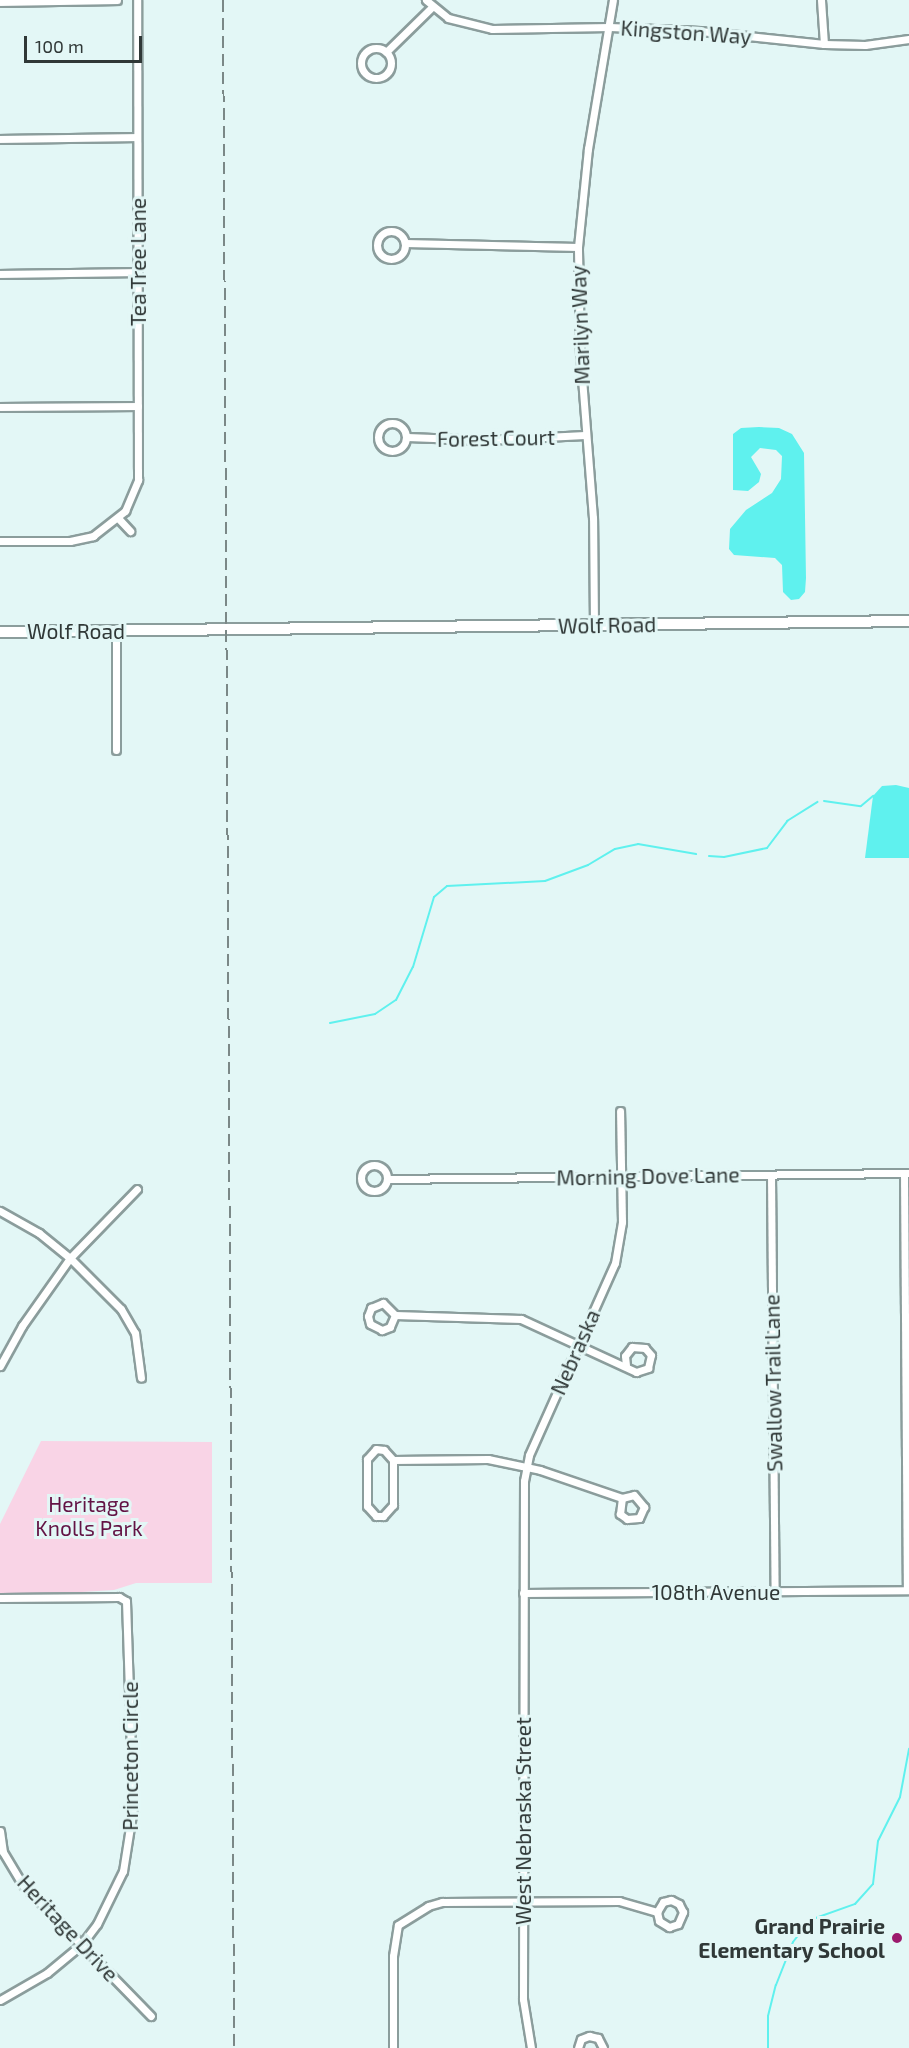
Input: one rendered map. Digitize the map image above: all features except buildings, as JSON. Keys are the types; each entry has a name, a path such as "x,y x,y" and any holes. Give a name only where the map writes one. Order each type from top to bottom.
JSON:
{"main road":[{"name":"Wolf Road","path":"0,632 153,631 226,634 306,629 909,621"}],"street":[{"path":"0,2 117,0"},
{"name":"Tea Tree Lane","path":"118,518 130,503 138,480 136,0"},
{"path":"386,52 432,7 426,0"},
{"name":"Marilyn Way","path":"594,625 593,518 585,435 578,247 588,149 613,0"},
{"path":"821,0 824,44"},
{"name":"Kingston Way","path":"432,7 463,23 534,31 610,27 700,31 824,44 865,45 909,39"},
{"path":"375,48 386,52 391,63 388,72 375,78 366,74 362,61 366,53 375,48"},
{"path":"0,139 137,137"},
{"path":"388,231 397,232 405,243 400,256 392,260 382,257 377,249 377,240 388,231"},
{"path":"405,243 578,247"},
{"path":"0,274 138,272"},
{"path":"0,407 138,406"},
{"name":"Forest Court","path":"392,423 404,428 407,437 400,449 392,452 383,448 378,440 383,426 392,423"},
{"name":"Forest Court","path":"407,437 485,440 585,435"},
{"path":"0,541 83,539 103,530 118,518 130,531"},
{"path":"116,631 117,750"},
{"name":"Nebraska","path":"523,1593 526,1468 615,1263 622,1230 620,1112"},
{"path":"906,1173 908,1590"},
{"name":"Morning Dove Lane","path":"387,1179 906,1173"},
{"name":"Swallow Trail Lane","path":"771,1175 774,1592"},
{"path":"0,1366 22,1326 70,1258 137,1189"},
{"path":"0,1211 39,1233 70,1258 121,1309 135,1333 141,1378"},
{"path":"395,1315 508,1316 626,1365"},
{"path":"393,1460 393,1505 383,1516 376,1516 367,1506 367,1459 376,1449 384,1450 393,1460 474,1458 526,1468 622,1498"},
{"name":"108th Avenue","path":"523,1593 908,1590"},
{"name":"West Nebraska Street","path":"523,1593 523,1999 531,2048"},
{"name":"Princeton Circle","path":"0,1598 118,1597 126,1600 131,1834 123,1871 111,1899 82,1944 35,1982 0,2000"},
{"name":"Heritage Drive","path":"0,1831 2,1852 23,1885 151,2016"},
{"path":"393,2048 393,1956 398,1925 442,1902 619,1901 657,1912"},
{"path":"578,2048 581,2039 589,2036 597,2038 603,2048"}],"green space":[{"name":"Heritage Knolls Park","path":"41,1441 212,1442 212,1583 136,1583 114,1590 0,1597 0,1524"}],"water":[{"path":"741,428 779,428 792,434 804,453 806,578 805,592 799,599 791,600 783,592 782,565 775,558 734,555 729,549 730,529 746,510 772,493 781,479 782,456 776,450 760,448 751,457 761,474 759,482 748,491 733,490 733,434"},
{"path":"896,785 909,788 909,858 865,858 873,796 882,786"}],"waterway":[{"path":"824,801 861,806 873,796"},
{"path":"709,856 724,857 767,848 787,821 817,802"},
{"path":"330,1023 375,1014 396,1000 413,967 434,897 447,886 545,881 588,865 615,849 638,844 696,854"},
{"path":"768,2048 768,2016 776,1985 793,1942 810,1920 855,1904 873,1884 878,1841 900,1797 909,1749"}],"railway":[{"path":"223,0 234,2048"}],"place":[{"name":"Grand Prairie Elementary School","path":"897,1938"}]}
